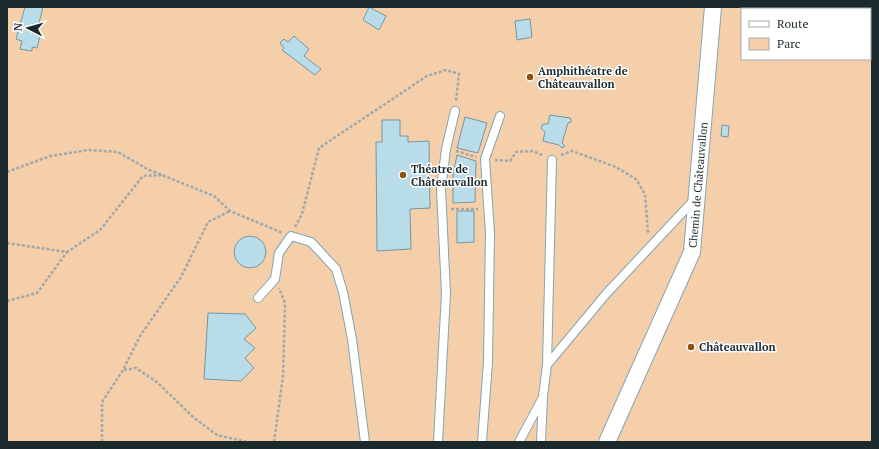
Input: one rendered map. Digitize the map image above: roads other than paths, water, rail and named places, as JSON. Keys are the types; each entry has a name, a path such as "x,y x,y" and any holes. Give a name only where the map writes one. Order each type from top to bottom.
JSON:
{"street":[{"name":"Chemin de Châteauvallon","path":"608,442 692,252 713,7"}],"lane":[{"path":"438,442 446,293 441,189 446,148 455,111"},
{"path":"482,442 488,354 490,233 485,159 500,116"},
{"path":"541,442 543,396 547,365 552,160"},
{"path":"547,365 606,294 697,197"},
{"path":"258,298 275,279 279,253 291,236 311,242 336,270 343,292 352,339 365,442"},
{"path":"519,442 543,396"}],"place":[{"name":"Amphithéatre de Châteauvallon","path":"530,77"},
{"name":"Théatre de Châteauvallon","path":"403,175"},
{"name":"Châteauvallon","path":"691,347"}]}
